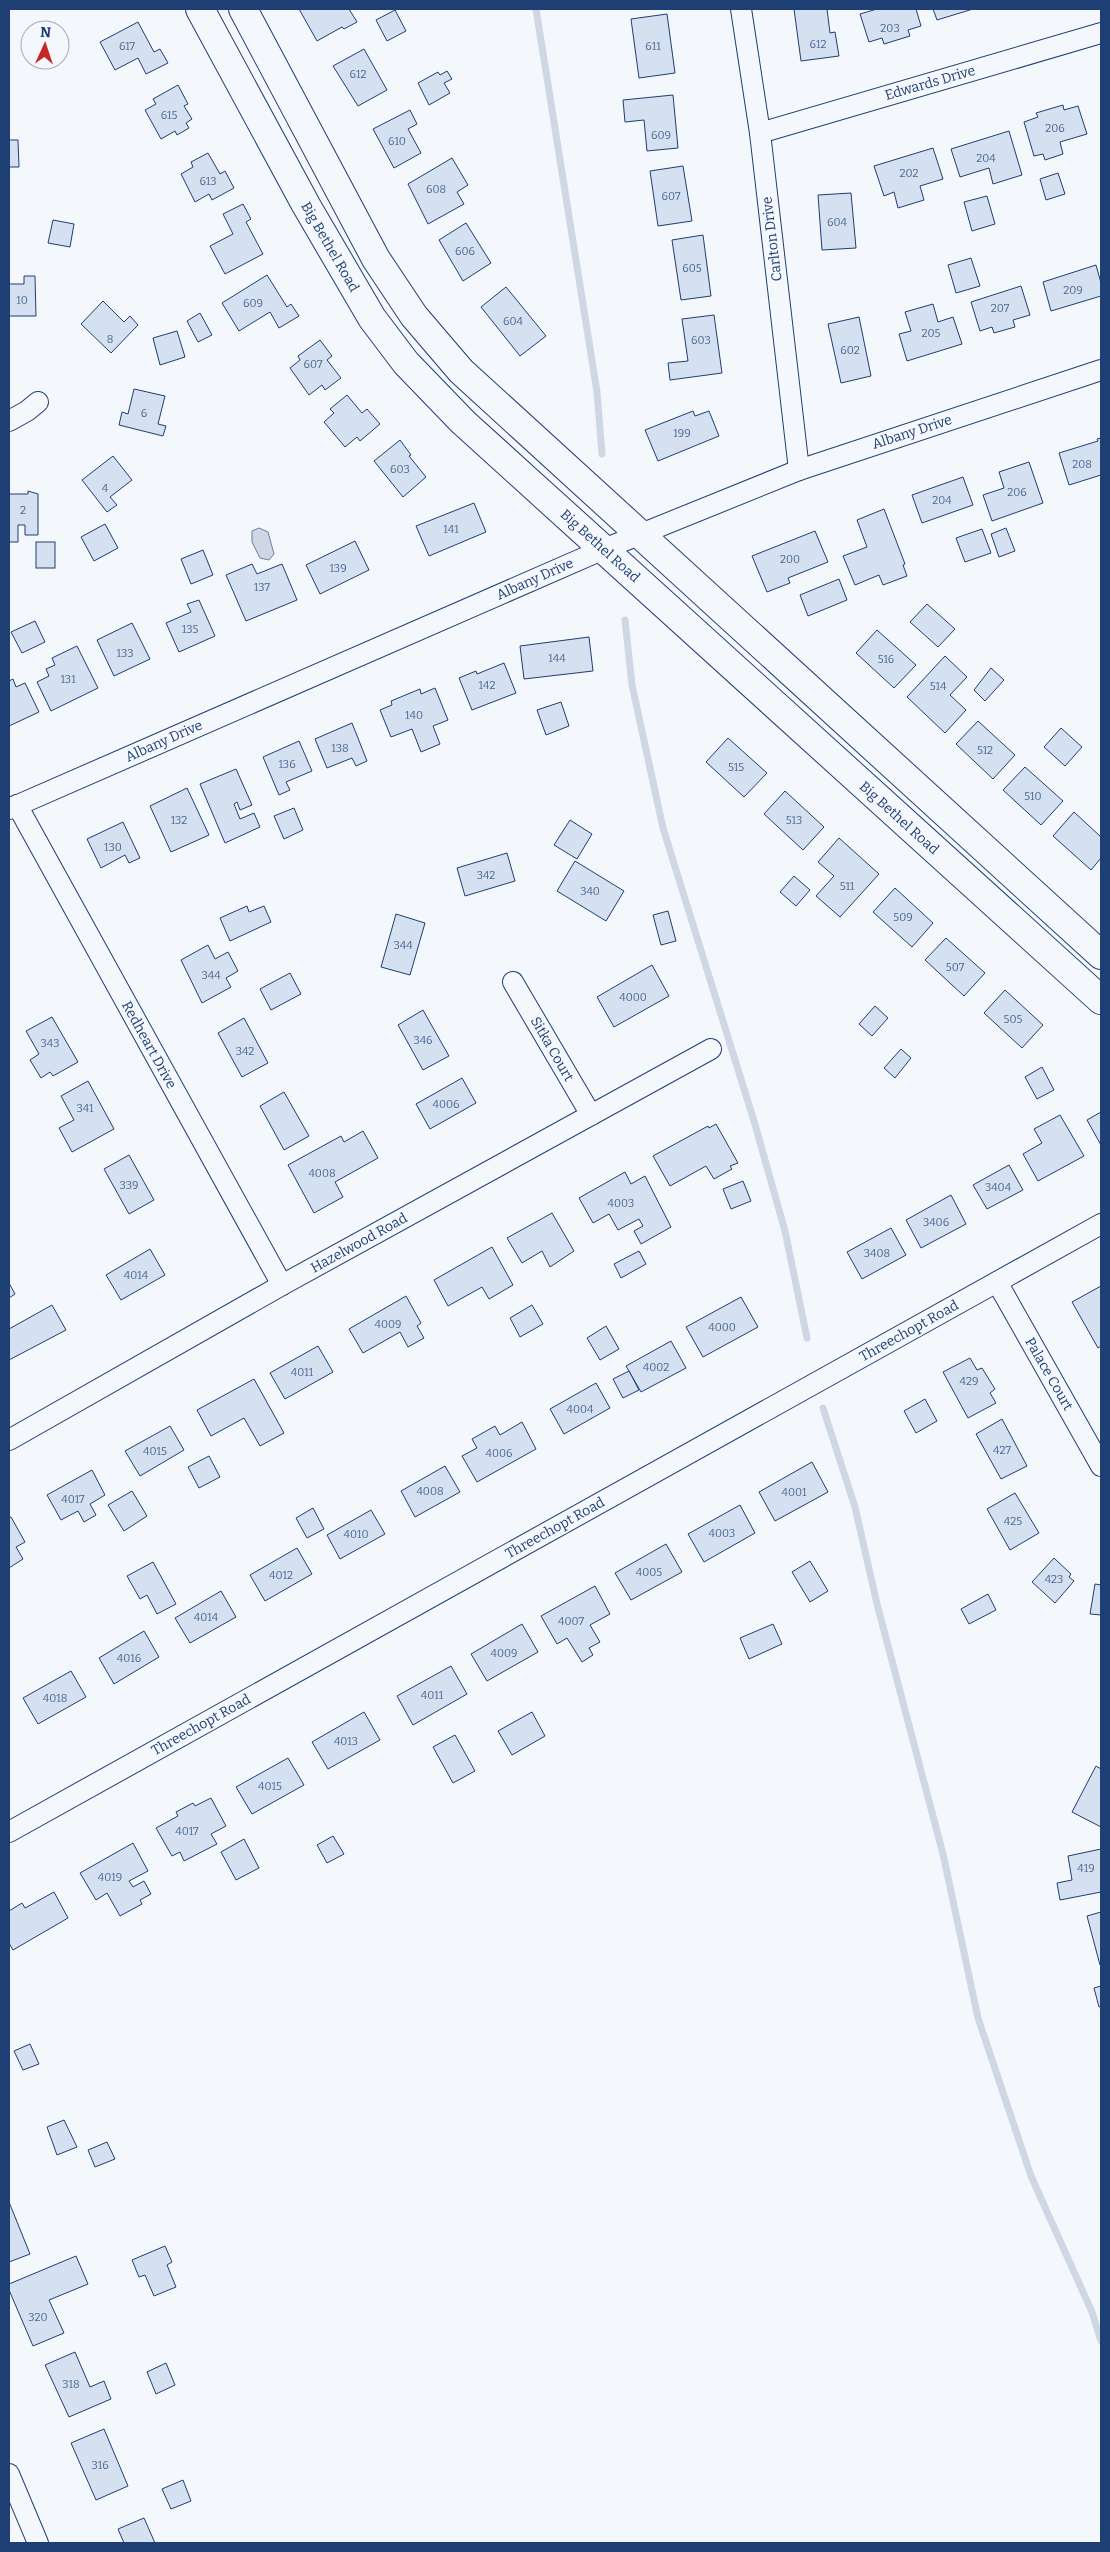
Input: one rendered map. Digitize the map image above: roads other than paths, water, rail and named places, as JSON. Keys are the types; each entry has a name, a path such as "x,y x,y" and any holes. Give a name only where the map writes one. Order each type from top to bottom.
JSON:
{"main road":[{"name":"Big Bethel Road","path":"200,9 327,242 372,318 406,362 463,422 1101,1000"},
{"path":"243,9 396,291 449,358 488,398 1101,955"},
{"path":"327,242 358,223"}],"street":[{"name":"Carlton Drive","path":"741,9 760,133 799,470"},
{"name":"Edwards Drive","path":"760,133 1101,33"},
{"name":"Albany Drive","path":"13,807 639,534 799,470 1101,370"},
{"path":"9,421 28,411 38,402"},
{"name":"Redheart Drive","path":"13,807 282,1285"},
{"name":"Sitka Court","path":"513,982 591,1115"},
{"name":"Hazelwood Road","path":"9,1440 282,1285 711,1049"},
{"name":"Threechopt Road","path":"9,1832 1101,1224"},
{"name":"Palace Court","path":"997,1282 1101,1466"},
{"path":"9,2474 38,2543"}],"waterway":[{"path":"536,9 597,392 602,454"},
{"path":"625,620 632,685 663,828 754,1121 785,1231 807,1338"},
{"path":"823,1408 855,1507 877,1604 943,1854 978,2018 1031,2176 1092,2312 1101,2341"}]}
